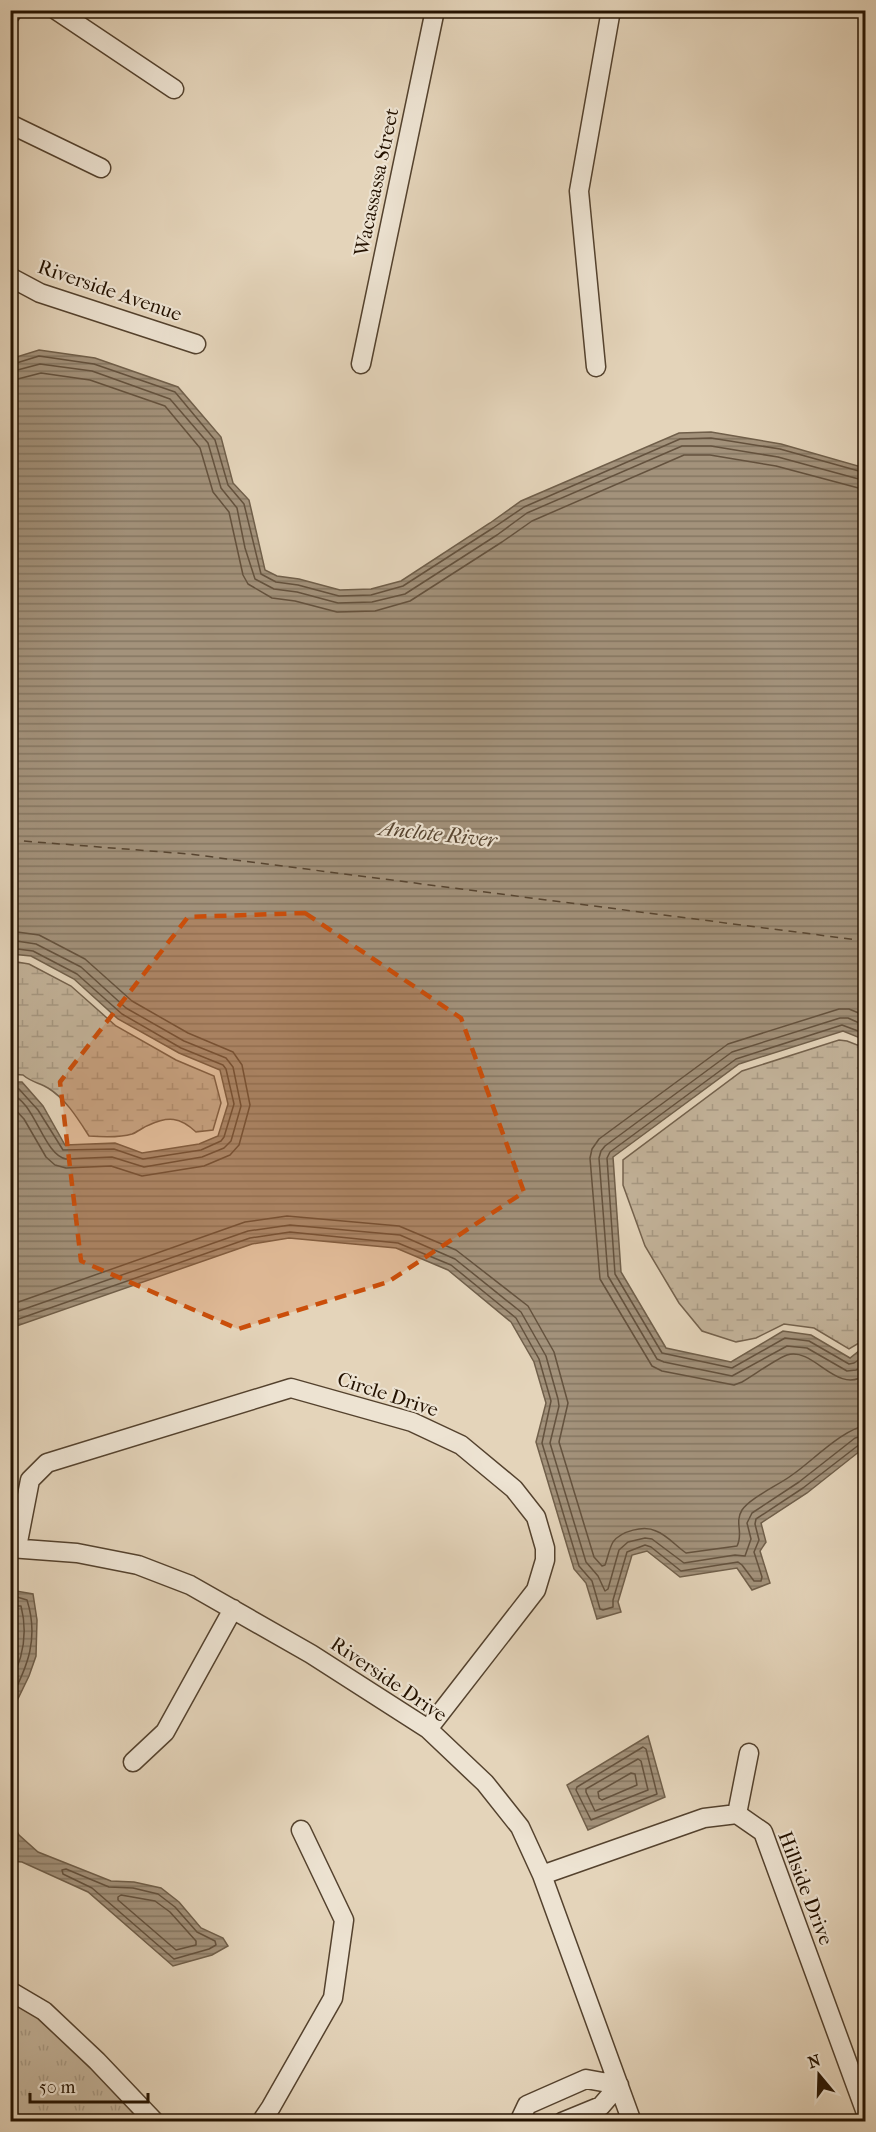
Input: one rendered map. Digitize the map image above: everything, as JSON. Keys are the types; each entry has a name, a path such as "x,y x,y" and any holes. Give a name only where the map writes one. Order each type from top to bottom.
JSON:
{"street":[{"path":"10,15 13,10"},
{"path":"57,10 174,89"},
{"name":"Wacassassa Street","path":"361,364 435,10"},
{"path":"596,367 579,191 611,10"},
{"path":"10,124 101,168"},
{"name":"Riverside Avenue","path":"10,277 40,293 196,344"},
{"name":"Circle Drive","path":"14,1547 30,1480 47,1462 291,1388 412,1422 461,1445 514,1489 536,1517 545,1548 545,1560 536,1590 428,1729"},
{"name":"Riverside Drive","path":"14,1547 76,1554 138,1565 190,1585 311,1654 428,1729 485,1783 520,1827 542,1875 632,2121"},
{"path":"133,1762 165,1732 233,1609"},
{"path":"542,1875 704,1818 737,1814 749,1753"},
{"name":"Hillside Drive","path":"737,1814 763,1832 866,2113"},
{"path":"261,2121 333,1998 343,1931 344,1920 301,1830"},
{"path":"10,1991 44,2012 97,2061 155,2121"},
{"path":"519,2121 527,2105 586,2079 619,2085"},
{"path":"562,2121 601,2106 619,2085"}],"highlighted area":[{"path":"305,913 461,1018 524,1192 388,1282 238,1329 81,1261 60,1082 188,917"}],"green space":[{"path":"11,961 29,964 71,986 116,1026 176,1060 214,1076 221,1103 213,1130 196,1132 185,1123 168,1119 127,1135 89,1136 71,1110 54,1093 23,1075 11,1074"},
{"path":"839,1040 865,1048 866,1301 859,1343 849,1349 814,1328 784,1324 756,1338 736,1342 702,1331 679,1303 645,1246 623,1185 623,1160 742,1071"},
{"path":"10,2001 40,2019 144,2121 11,2121"}],"water":[{"name":"Anclote River","path":"39,350 95,358 178,387 221,437 233,483 249,500 265,570 277,576 299,579 340,590 371,589 401,581 521,501 679,433 711,432 781,444 865,468 865,1040 843,1031 739,1064 613,1157 621,1272 666,1348 731,1362 783,1331 811,1335 850,1358 865,1346 865,1447 807,1493 761,1523 766,1542 760,1551 770,1583 752,1590 737,1568 680,1577 647,1551 632,1555 618,1602 621,1612 597,1619 586,1583 574,1569 536,1442 546,1403 534,1362 511,1322 448,1270 396,1248 289,1238 252,1244 11,1328 11,1082 22,1082 43,1106 65,1145 115,1143 142,1153 199,1144 218,1136 228,1104 220,1070 179,1053 118,1019 74,979 31,956 11,954 10,359"},
{"path":"16,1591 33,1594 37,1620 36,1656 14,1707 11,1726 10,1593"},
{"path":"648,1736 665,1797 588,1830 567,1785"},
{"path":"10,1821 19,1835 38,1852 111,1881 134,1882 161,1888 179,1902 201,1928 223,1938 228,1946 212,1955 173,1966 88,1892 22,1862 11,1861"}],"ferry route":[{"path":"10,840 189,854 866,941"}]}
